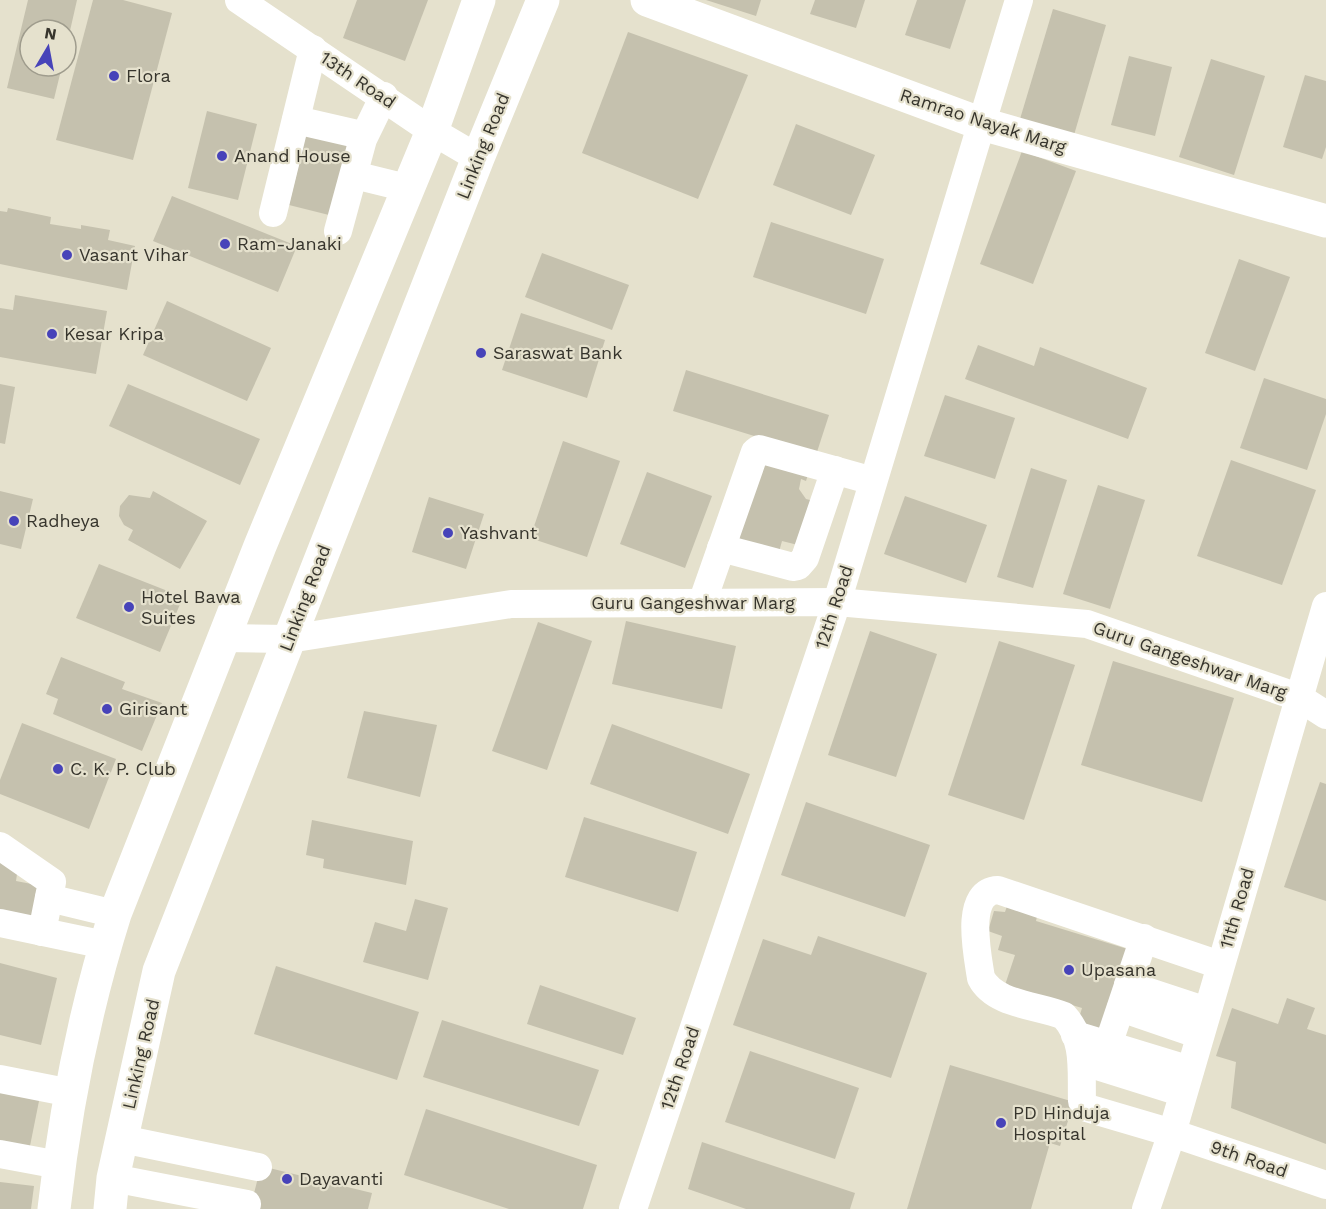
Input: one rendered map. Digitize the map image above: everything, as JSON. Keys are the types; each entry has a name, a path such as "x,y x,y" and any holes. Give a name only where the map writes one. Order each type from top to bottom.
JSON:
{"main road":[{"path":"57,1184 71,1093 105,945 115,914 406,188 432,131 479,0"},
{"name":"Linking Road","path":"111,1193 159,970 478,158 543,0"},
{"name":"Ramrao Nayak Marg","path":"647,0 982,124 1326,221"}],"street":[{"name":"13th Road","path":"239,0 384,96 432,131 478,158"},
{"name":"12th Road","path":"633,1209 837,602 1020,0"},
{"path":"273,213 313,49"},
{"path":"338,231 363,139 384,96"},
{"path":"296,120 357,134"},
{"path":"354,176 406,188"},
{"path":"702,603 755,452 759,449 873,481"},
{"path":"721,548 793,567 798,566 806,558 835,470"},
{"name":"Guru Gangeshwar Marg","path":"224,638 290,639 511,604 837,602 1087,624 1298,697 1326,715"},
{"name":"11th Road","path":"1146,1209 1172,1133 1326,606"},
{"path":"0,846 50,880 52,884 42,932"},
{"path":"1186,1081 1084,1062 1071,1024 1064,1016 1002,997 985,986 981,978 975,921 977,909 985,895 998,890 1220,965"},
{"path":"49,898 115,914"},
{"path":"0,923 105,945"},
{"path":"1108,1045 1144,938"},
{"path":"1127,988 1206,1013"},
{"path":"1127,988 1206,1013"},
{"path":"1075,1035 1108,1045 1186,1081"},
{"name":"9th Road","path":"1084,1062 1082,1101 1088,1108 1172,1133 1326,1185"},
{"path":"0,1079 71,1093"},
{"path":"122,1139 258,1167"},
{"path":"0,1154 57,1184"},
{"path":"0,1170 57,1184"},
{"path":"111,1193 247,1204"}],"building":[{"path":"28,0 77,0 73,18 24,18"},
{"name":"Flora","path":"93,0 123,0 172,13 133,160 56,140 72,78 78,78 78,57"},
{"path":"357,0 428,0 405,61 343,38"},
{"path":"706,0 761,0 756,16"},
{"path":"815,0 865,0 856,28 810,14"},
{"path":"917,0 966,0 950,49 905,35"},
{"path":"1053,9 1106,25 1074,135 1020,119"},
{"path":"628,32 748,75 698,199 582,153"},
{"path":"18,42 18,78 59,78 54,99 7,88"},
{"path":"1129,56 1172,67 1155,136 1111,125"},
{"path":"1211,59 1265,76 1234,175 1179,157"},
{"path":"1305,75 1326,81 1326,147 1322,159 1283,147"},
{"name":"Anand House","path":"207,111 257,124 238,200 188,188"},
{"path":"796,124 875,155 851,215 773,185"},
{"path":"307,130 356,141 337,217 289,205"},
{"path":"1022,151 1076,171 1033,284 980,264"},
{"name":"Ram-Janaki","path":"172,196 297,246 278,292 153,241"},
{"name":"Vasant Vihar","path":"8,208 51,217 50,224 81,229 81,225 110,230 108,240 135,246 127,290 0,264 0,211 7,212"},
{"path":"771,222 884,259 866,314 753,277"},
{"path":"542,253 629,285 612,330 525,297"},
{"path":"1239,259 1290,277 1255,371 1205,353"},
{"name":"Kesar Kripa","path":"15,295 107,311 96,374 0,357 0,308 13,310"},
{"path":"167,301 271,348 247,401 143,355"},
{"path":"521,313 605,340 587,398 502,370"},
{"path":"978,345 1034,366 1040,347 1147,388 1128,439 965,379"},
{"path":"686,370 829,415 816,455 673,411"},
{"path":"1264,378 1326,399 1326,414 1307,470 1240,448"},
{"path":"0,384 15,387 5,444 0,443"},
{"path":"128,384 260,439 240,485 109,426"},
{"path":"945,395 1015,418 995,479 924,456"},
{"path":"563,441 620,461 587,557 530,538"},
{"path":"762,454 810,468 806,481 801,479 799,489 806,499 814,501 802,546 782,541 779,552 736,550"},
{"path":"1231,460 1316,490 1282,585 1197,556"},
{"path":"1031,468 1067,480 1033,588 997,577"},
{"path":"647,472 712,496 685,568 620,544"},
{"path":"1098,485 1145,500 1110,609 1063,594"},
{"name":"Radheya","path":"0,491 33,499 21,549 0,544"},
{"path":"153,491 207,521 180,569 128,540 133,530 124,525 119,516 120,506 129,495 150,498"},
{"path":"905,496 987,525 966,583 884,554"},
{"name":"Yashvant","path":"429,497 484,514 466,569 412,552"},
{"name":"Hotel Bawa Suites","path":"99,564 183,597 160,652 76,618"},
{"path":"626,621 736,646 722,709 612,684"},
{"path":"538,622 592,641 547,770 492,751"},
{"path":"870,631 937,654 896,777 828,755"},
{"path":"999,641 1075,665 1024,820 948,795"},
{"name":"Girisant","path":"61,657 125,682 122,689 162,703 142,751 53,714 58,699 46,694"},
{"path":"1113,661 1234,698 1202,802 1081,765"},
{"path":"364,711 437,725 420,797 347,778"},
{"name":"C. K. P. Club","path":"22,723 116,759 89,829 0,794 0,780"},
{"path":"612,724 750,774 728,834 590,784"},
{"path":"1320,782 1326,784 1326,901 1284,887"},
{"path":"806,802 930,845 905,917 781,875"},
{"path":"584,817 697,852 678,912 565,877"},
{"path":"312,820 413,841 406,885 323,868 324,859 306,855"},
{"path":"0,857 17,874 16,881 42,886 34,922 0,915"},
{"path":"415,899 448,908 428,980 363,962 375,922 406,931"},
{"name":"Upasana","path":"1008,903 1038,912 1036,921 1134,951 1107,1040 1075,1031 1082,1008 1005,985 1015,955 998,950 1002,936 988,931 994,911 1005,912"},
{"path":"818,936 927,973 891,1078 733,1025 763,939 811,955"},
{"path":"0,963 57,978 41,1045 0,1035"},
{"path":"276,966 419,1012 397,1080 254,1034"},
{"path":"540,985 636,1018 623,1055 527,1024"},
{"path":"1287,998 1315,1008 1307,1029 1326,1035 1326,1144 1231,1108 1236,1062 1216,1056 1232,1008 1278,1024"},
{"path":"442,1020 599,1070 579,1126 423,1077"},
{"path":"750,1051 859,1088 835,1159 725,1122"},
{"name":"PD Hinduja Hospital","path":"950,1065 1074,1102 1060,1146 1050,1143 1031,1209 907,1209"},
{"path":"0,1087 40,1096 28,1156 0,1151"},
{"path":"426,1109 597,1165 583,1209 509,1209 404,1175"},
{"path":"702,1142 855,1193 850,1209 746,1209 688,1189"},
{"name":"Dayavanti","path":"261,1166 372,1193 368,1209 250,1209"},
{"path":"0,1182 34,1186 31,1209 0,1209"}],"place":[{"name":"Flora","path":"114,76"},
{"name":"Anand House","path":"222,156"},
{"name":"Ram-Janaki","path":"225,244"},
{"name":"Vasant Vihar","path":"67,255"},
{"name":"Kesar Kripa","path":"52,334"},
{"name":"Saraswat Bank","path":"481,353"},
{"name":"Radheya","path":"14,521"},
{"name":"Yashvant","path":"448,533"},
{"name":"Hotel Bawa Suites","path":"129,607"},
{"name":"Girisant","path":"107,709"},
{"name":"C. K. P. Club","path":"58,769"},
{"name":"Upasana","path":"1069,970"},
{"name":"PD Hinduja Hospital","path":"1001,1123"},
{"name":"Dayavanti","path":"287,1179"}]}
